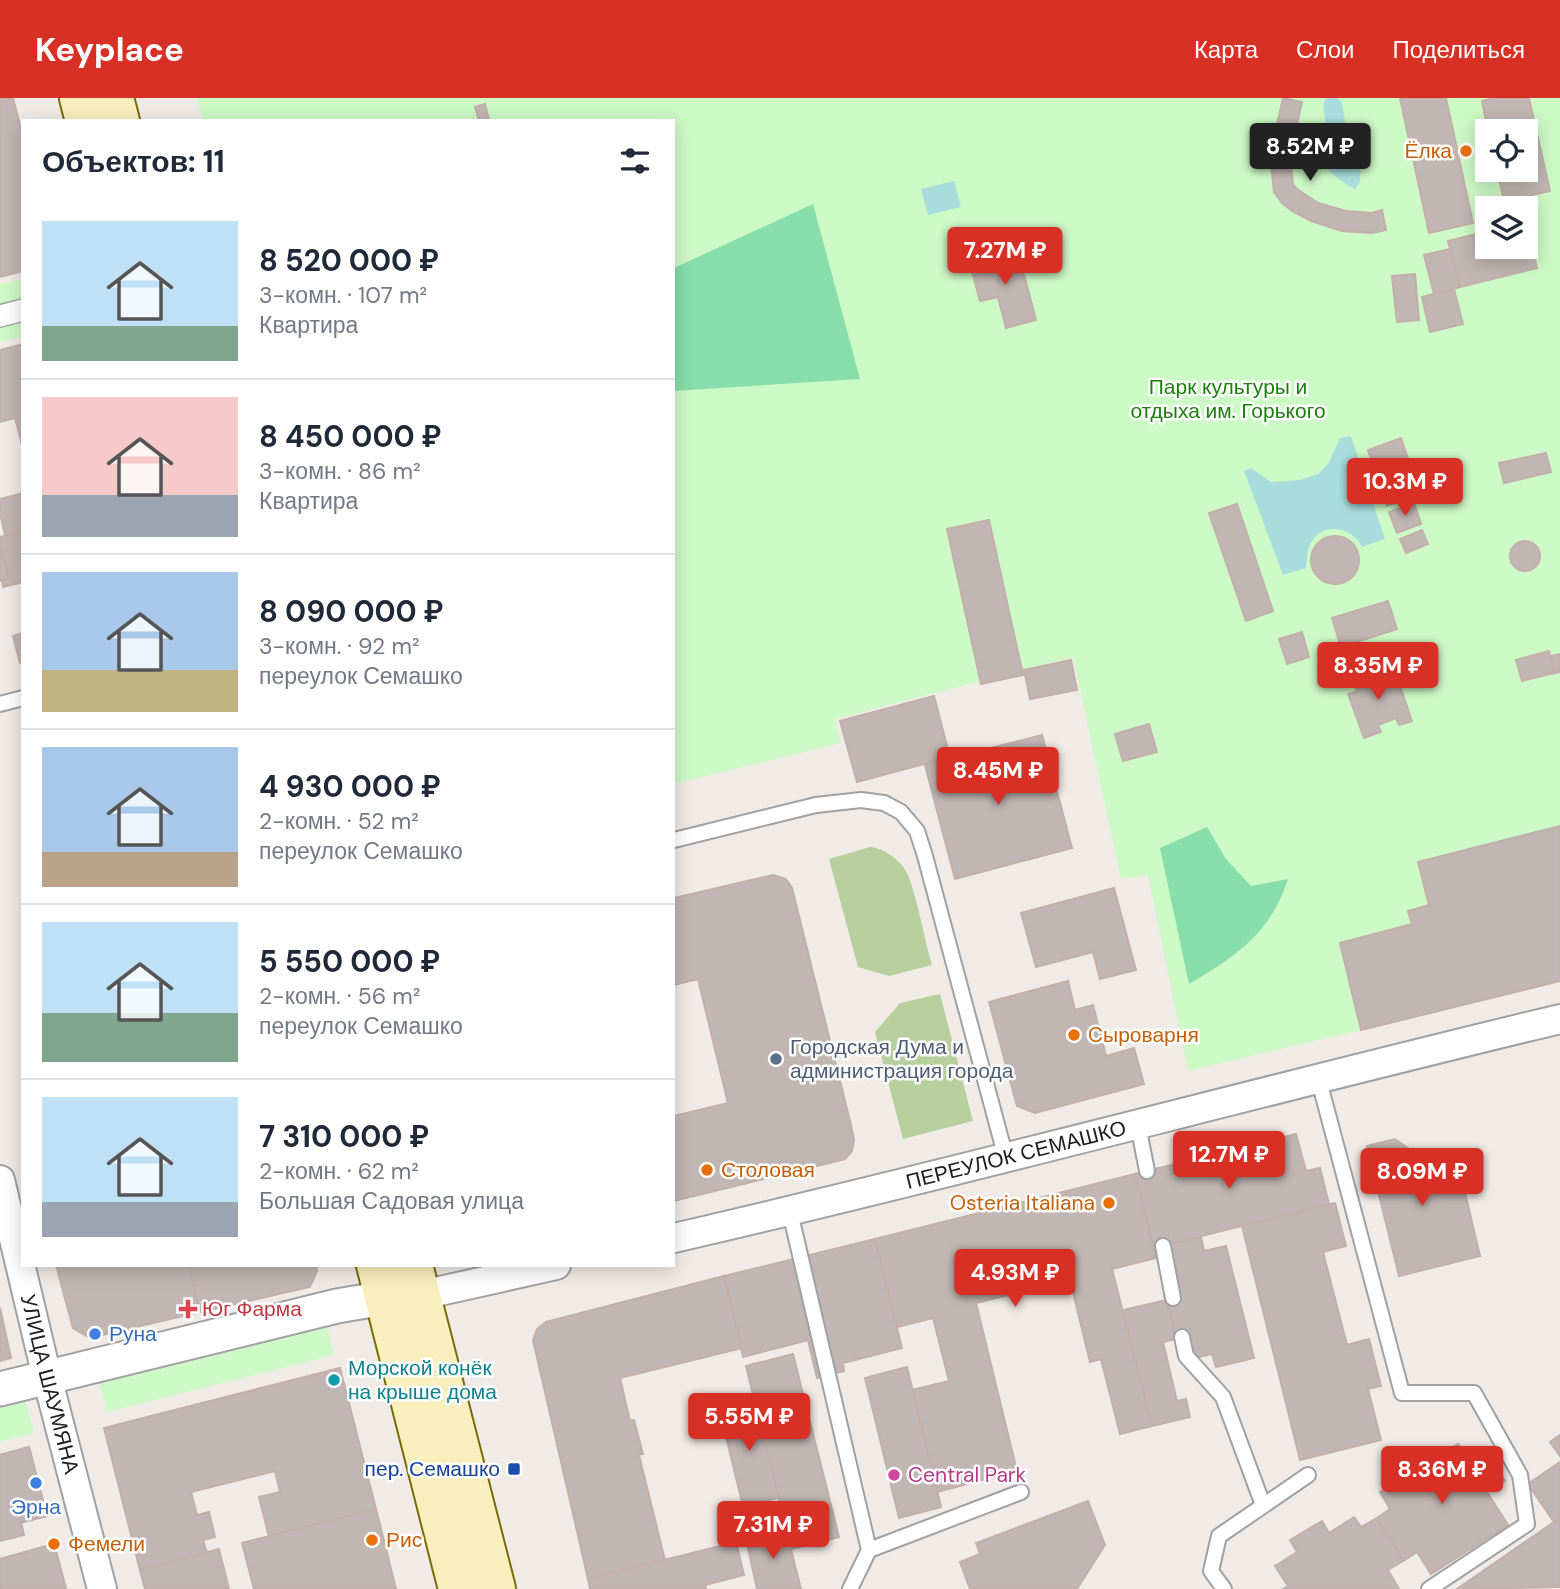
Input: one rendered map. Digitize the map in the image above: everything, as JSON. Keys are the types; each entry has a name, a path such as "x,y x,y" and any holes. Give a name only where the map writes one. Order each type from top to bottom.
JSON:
{"main road":[{"path":"79,98 84,119"},
{"path":"114,98 119,119"},
{"path":"417,1280 496,1589"},
{"path":"380,1282 457,1589"}],"street":[{"path":"0,316 21,311"},
{"name":"ПЕРЕУЛОК СЕМАШКО","path":"675,1238 790,1212 1318,1077 1560,1019"},
{"name":"УЛИЦА ШАУМЯНА","path":"0,1180 102,1589"},
{"path":"0,1389 337,1306 380,1282 537,1267"}],"lane":[{"path":"0,704 21,699"},
{"path":"675,840 816,805 861,800 884,803 901,812 917,831 925,856 1006,1158"},
{"path":"1318,1077 1402,1393 1474,1393 1521,1475 1527,1524 1429,1589"},
{"path":"1138,1125 1147,1171"},
{"path":"790,1212 869,1550 850,1589"},
{"path":"1163,1246 1173,1298"},
{"path":"1182,1338 1186,1356 1223,1397 1263,1505"},
{"path":"1224,1589 1211,1571 1219,1536 1308,1475"},
{"path":"869,1550 1021,1492"}],"green space":[{"name":"Парк культуры и отдыха им. Горького","path":"197,98 1560,98 1560,826 1418,862 1429,905 1409,911 1412,924 1340,943 1361,1030 1188,1071 1148,875 1121,879 1073,657 835,719 841,743 675,784 675,119 202,119"},
{"path":"813,204 860,379 675,391 675,268"},
{"path":"21,279 21,337 0,342 0,284"},
{"path":"1207,827 1226,859 1251,886 1288,879 1272,915 1249,942 1222,964 1189,984 1160,848"},
{"path":"870,847 892,856 908,875 932,965 889,976 858,967 829,859"},
{"path":"940,994 973,1121 903,1139 875,1032 900,1003"},
{"path":"326,1323 334,1355 107,1412 99,1380"},
{"path":"26,1402 34,1433 0,1442 0,1408"}],"water":[{"path":"1326,98 1338,98 1342,103 1347,135 1361,154 1360,182 1355,189 1334,175 1323,159 1327,134 1324,110"},
{"path":"954,181 961,207 928,215 921,189"},
{"path":"1351,436 1385,539 1362,547 1358,540 1346,531 1324,531 1310,544 1306,568 1283,575 1244,471 1251,468 1271,482 1300,480 1318,474 1328,464 1340,438"}],"building":[{"path":"0,98 13,98 21,129 21,272 0,277"},
{"path":"1283,98 1302,102 1290,156 1293,184 1318,203 1346,211 1371,213 1382,210 1386,230 1372,233 1342,231 1311,221 1282,203 1274,192 1270,155"},
{"path":"1400,98 1446,98 1473,223 1429,233"},
{"path":"1494,98 1529,98 1534,119 1486,119 1482,101"},
{"path":"485,104 489,119 478,119 475,107"},
{"path":"1538,138 1550,191 1527,196 1503,196 1500,182 1538,182"},
{"path":"1475,234 1475,259 1535,259 1537,268 1460,287 1448,241"},
{"path":"1450,249 1460,287 1434,294 1424,255"},
{"path":"1018,251 1036,320 1006,328 998,297 980,301 970,264"},
{"path":"1415,274 1419,320 1397,322 1392,276"},
{"path":"1454,289 1463,324 1430,332 1422,297"},
{"path":"21,345 21,440 15,418 0,422 0,350"},
{"path":"1401,438 1420,494 1387,506 1368,450"},
{"path":"1546,453 1551,472 1504,483 1499,463"},
{"path":"21,494 21,531 5,535 0,499"},
{"path":"1414,503 1421,524 1397,533 1389,512"},
{"path":"1237,504 1273,611 1246,621 1209,513"},
{"path":"989,520 1023,675 981,684 947,529"},
{"path":"1422,530 1428,544 1406,553 1400,539"},
{"path":"21,532 21,582 3,587 2,581 9,579 0,537"},
{"path":"1335,536 1352,543 1359,560 1352,577 1335,584 1318,577 1311,560 1318,543"},
{"path":"1525,541 1536,545 1540,556 1536,567 1525,571 1514,567 1510,556 1514,545"},
{"path":"0,547 9,579 0,581"},
{"path":"1388,601 1397,629 1341,647 1332,618"},
{"path":"1302,632 1309,657 1287,664 1279,639"},
{"path":"21,634 20,663 13,636"},
{"path":"1549,651 1554,673 1522,681 1516,660"},
{"path":"1560,654 1560,672 1555,673 1551,656"},
{"path":"1071,660 1077,690 1030,699 1024,670"},
{"path":"1370,668 1384,671 1390,680 1397,677 1412,721 1399,725 1396,718 1378,725 1381,732 1364,738 1348,694 1356,692 1358,676"},
{"path":"934,696 950,757 857,782 840,721"},
{"path":"1149,724 1157,752 1123,761 1115,734"},
{"path":"1042,735 1072,848 955,879 925,765"},
{"path":"1560,826 1560,981 1361,1030 1340,943 1412,924 1408,911 1429,905 1418,862"},
{"name":"Городская Дума и администрация города","path":"773,875 786,879 792,888 854,1140 852,1151 845,1159 675,1201 675,1116 728,1103 698,979 675,985 675,898"},
{"path":"1114,888 1136,970 1100,979 1093,952 1036,967 1021,913"},
{"path":"1068,981 1075,1010 1093,1005 1106,1056 1134,1048 1144,1084 1035,1113 1017,1106 989,1002"},
{"path":"1296,1134 1306,1171 1320,1168 1329,1204 1154,1248 1135,1174"},
{"path":"1395,1139 1412,1151 1433,1151 1444,1161 1448,1175 1462,1180 1480,1256 1399,1276 1367,1146"},
{"path":"1135,1174 1156,1258 1112,1269 1152,1426 1120,1434 1101,1359 1090,1362 1070,1280 976,1303 1017,1471 937,1492 912,1390 949,1381 933,1318 897,1327 875,1239"},
{"path":"1335,1203 1346,1246 1323,1252 1347,1345 1369,1339 1381,1386 1368,1389 1381,1440 1300,1460 1242,1226"},
{"path":"1201,1237 1204,1251 1226,1246 1254,1358 1216,1367 1212,1354 1194,1358 1188,1336 1176,1339 1167,1300 1167,1245"},
{"path":"875,1239 902,1348 843,1363 844,1371 817,1378 808,1340 743,1357 724,1276"},
{"path":"57,1267 189,1267 200,1312 90,1338 73,1328"},
{"path":"189,1267 316,1267 310,1287 200,1312"},
{"path":"724,1276 742,1348 620,1378 630,1421 634,1420 643,1454 639,1455 665,1560 588,1579 533,1340 537,1329 546,1322"},
{"path":"1167,1300 1176,1339 1163,1342 1177,1401 1186,1399 1190,1417 1152,1426 1123,1310"},
{"path":"0,1308 11,1358 0,1361"},
{"path":"793,1354 839,1537 791,1549 746,1366"},
{"path":"907,1367 941,1507 899,1518 865,1378"},
{"path":"340,1368 376,1509 269,1537 259,1497 280,1492 275,1471 191,1492 197,1515 209,1512 215,1537 203,1540 207,1553 140,1570 104,1428"},
{"path":"754,1399 779,1498 743,1506 719,1408"},
{"path":"1560,1435 1560,1456 1550,1442"},
{"path":"1458,1444 1470,1463 1487,1453 1505,1481 1487,1492 1508,1525 1431,1574 1417,1552 1403,1561 1377,1518 1390,1509 1380,1492 1404,1477 1397,1466 1429,1447 1436,1457"},
{"path":"29,1447 47,1516 0,1528 0,1455"},
{"path":"29,1447 47,1516 21,1522 24,1535 0,1541 0,1455"},
{"path":"1560,1462 1560,1518 1554,1522 1528,1484"},
{"path":"1088,1501 1105,1545 1077,1589 970,1589 960,1562 980,1554 976,1543"},
{"path":"376,1509 396,1589 254,1589 242,1543"},
{"path":"1354,1517 1361,1527 1377,1518 1403,1561 1388,1570 1399,1589 1283,1589 1288,1586 1275,1566 1297,1552 1290,1540 1322,1521 1329,1533"},
{"path":"1560,1518 1560,1587 1457,1589 1554,1522"},
{"path":"785,1526 801,1589 757,1589 746,1539"},
{"path":"736,1542 744,1575 705,1585 706,1589 590,1589 588,1579"},
{"path":"54,1544 66,1589 0,1589 0,1559"},
{"path":"54,1544 66,1589 0,1589 0,1559"},
{"path":"219,1549 229,1589 145,1589 140,1570"}],"place":[{"name":"Ёлка","path":"1466,151"},
{"name":"Cыроварня","path":"1074,1035"},
{"name":"Городская Дума и администрация города","path":"776,1059"},
{"name":"Столовая","path":"707,1170"},
{"name":"Osteria Italiana","path":"1109,1203"},
{"name":"Юг Фарма","path":"188,1309"},
{"name":"Руна","path":"95,1334"},
{"name":"Морской конёк на крыше дома","path":"334,1380"},
{"name":"пер. Семашко","path":"514,1469"},
{"name":"Central Park","path":"894,1475"},
{"name":"Эрна","path":"36,1483"},
{"name":"Рис","path":"372,1540"},
{"name":"Фемели","path":"54,1544"}]}
